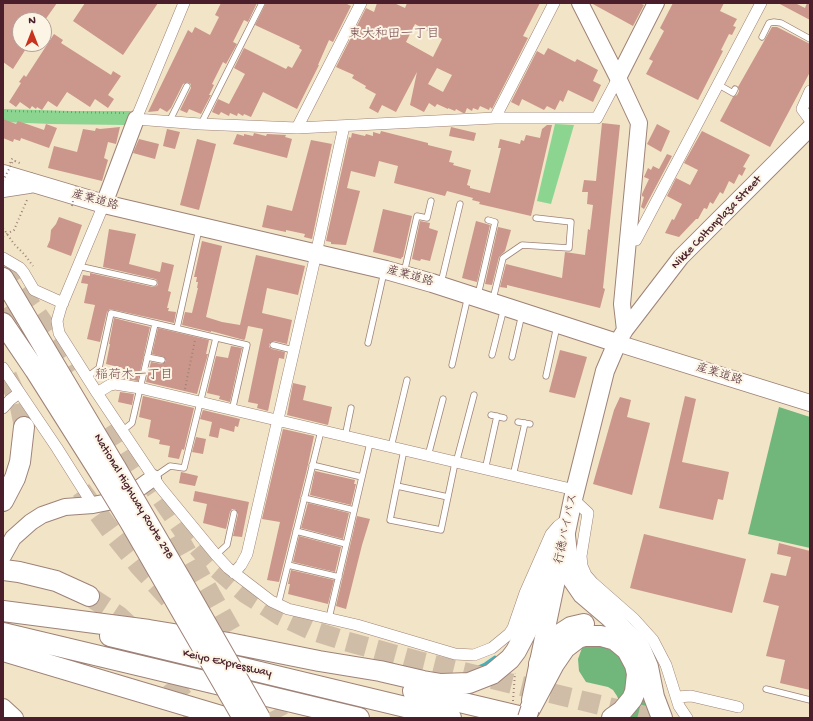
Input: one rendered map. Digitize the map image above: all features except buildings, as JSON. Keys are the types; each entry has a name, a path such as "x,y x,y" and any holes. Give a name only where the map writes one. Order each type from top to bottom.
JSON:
{"highway":[{"path":"3,187 28,192"},
{"name":"National Highway Route 298","path":"3,278 109,472 183,583 260,718"},
{"name":"National Highway Route 298","path":"3,324 73,429 109,472 130,522 242,718"},
{"path":"3,501 15,478 20,462 24,427"},
{"path":"130,522 165,598 216,685 232,718"},
{"path":"567,527 569,571 576,585 583,594 627,634 640,648 645,658 656,703 662,718"},
{"path":"3,611 149,630 229,643 441,684 469,683 492,674 510,659 522,641 556,551 567,527"},
{"path":"4,570 56,581 89,596"},
{"path":"183,583 238,661 273,718"},
{"name":"Keiyo Expressway","path":"3,611 451,718"},
{"path":"539,664 547,645 563,631 575,626 588,623 606,624 627,634"},
{"name":"Keiyo Expressway","path":"3,633 359,718"},
{"path":"320,661 378,681 446,699 524,712 565,648 578,638 585,636 601,636 615,640 627,650 635,665 637,674 635,692 632,699 622,712 612,718"},
{"path":"3,651 228,718"},
{"path":"156,669 305,718"},
{"path":"80,674 147,700 183,718"}],"main road":[{"name":"産業道路","path":"9,166 28,192 104,204 384,270 440,285 558,324 621,337"},
{"name":"行徳バイパス","path":"524,712 539,664 574,495 605,371 621,337"}],"street":[{"path":"184,3 137,116 104,204 62,303 58,316 57,327 59,333 86,378 153,478 216,555 234,573 278,605 357,625 464,656 482,653 498,644 513,628 524,593 551,534 567,527"},
{"path":"297,128 361,3"},
{"path":"495,118 554,3"},
{"path":"580,3 639,123 622,304 621,337"},
{"path":"137,116 169,122 297,128 495,118 597,118 656,3"},
{"path":"629,240 636,240 761,3"},
{"path":"810,91 802,109 810,120"},
{"path":"234,573 241,565 246,554 316,254 344,126"},
{"name":"Nikke Coltonplaza Street","path":"621,337 681,257 810,128"},
{"path":"3,258 20,268 34,290 62,303"},
{"name":"産業道路","path":"621,337 810,403"},
{"path":"3,368 57,448 93,505"},
{"path":"97,393 110,385 115,384 140,388 232,411 513,476 574,495 588,513 581,556 582,566 586,575 634,619 653,640 666,665 679,706 687,718"},
{"path":"3,408 19,393"},
{"path":"3,556 13,538 31,522 42,516 65,507 93,505 113,501 135,491 153,478"},
{"path":"676,697 691,696 738,707"},
{"path":"3,707 15,718"}],"lane":[{"path":"200,124 262,3"},
{"path":"762,37 769,23 774,22 781,23 791,31 806,39"},
{"path":"719,85 733,93 735,89"},
{"path":"169,122 187,86"},
{"path":"403,275 417,216 427,218 431,201"},
{"path":"440,285 460,204"},
{"path":"452,365 486,300 503,258 522,245 569,248 571,222 536,218"},
{"path":"488,220 495,222 486,300 492,355"},
{"path":"177,328 199,227"},
{"path":"78,266 154,284"},
{"path":"368,343 384,270"},
{"path":"512,356 522,312"},
{"path":"86,378 99,368 111,313 247,345 232,411"},
{"path":"122,431 132,423 155,324"},
{"path":"546,376 558,324"},
{"path":"153,478 170,466 184,468 216,338"},
{"path":"273,345 293,350"},
{"path":"147,356 162,360"},
{"path":"392,447 407,380"},
{"path":"404,450 390,520 441,530 456,463 474,395"},
{"path":"428,456 443,399"},
{"path":"345,437 352,408"},
{"path":"485,470 494,416 504,418"},
{"path":"513,476 527,424 518,422"},
{"path":"278,605 321,431"},
{"path":"329,618 370,443"},
{"path":"312,465 362,477"},
{"path":"397,486 448,497"},
{"path":"304,498 354,510"},
{"path":"216,555 227,545 234,513"},
{"path":"296,531 346,544"},
{"path":"288,565 339,576"},
{"path":"766,689 810,700"}],"path":[{"path":"3,111 137,116"},
{"path":"9,166 13,157"},
{"path":"3,181 13,160 9,166"},
{"path":"72,206 76,186"},
{"path":"3,236 14,230 28,192"},
{"path":"3,228 34,267"},
{"path":"182,399 197,333"},
{"path":"516,669 524,712"}],"green space":[{"path":"3,109 131,111 125,125 51,124 3,122"},
{"path":"555,124 574,125 551,204 537,201"},
{"path":"779,407 810,417 810,548 748,534"},
{"path":"595,645 605,647 614,652 629,671 628,693 619,701 613,690 608,687 586,682 579,671 578,659 582,648"},
{"path":"645,696 653,718 628,718"}],"waterway":[{"path":"469,671 485,664 495,657"}],"tunnel":[{"path":"3,266 76,369"},
{"path":"3,309 21,337"},
{"path":"7,376 19,402 24,427"},
{"path":"112,424 183,530 215,567 245,593 281,616 311,630 418,661 654,718"},
{"path":"81,490 139,566 172,602"},
{"path":"177,535 246,657"},
{"path":"89,596 119,616 136,632 151,650 195,716"},
{"path":"246,668 295,703"},
{"path":"261,683 279,718"}],"district":[{"name":"東大和田一丁目","path":"394,35"},
{"name":"稲荷木一丁目","path":"134,376"}]}
